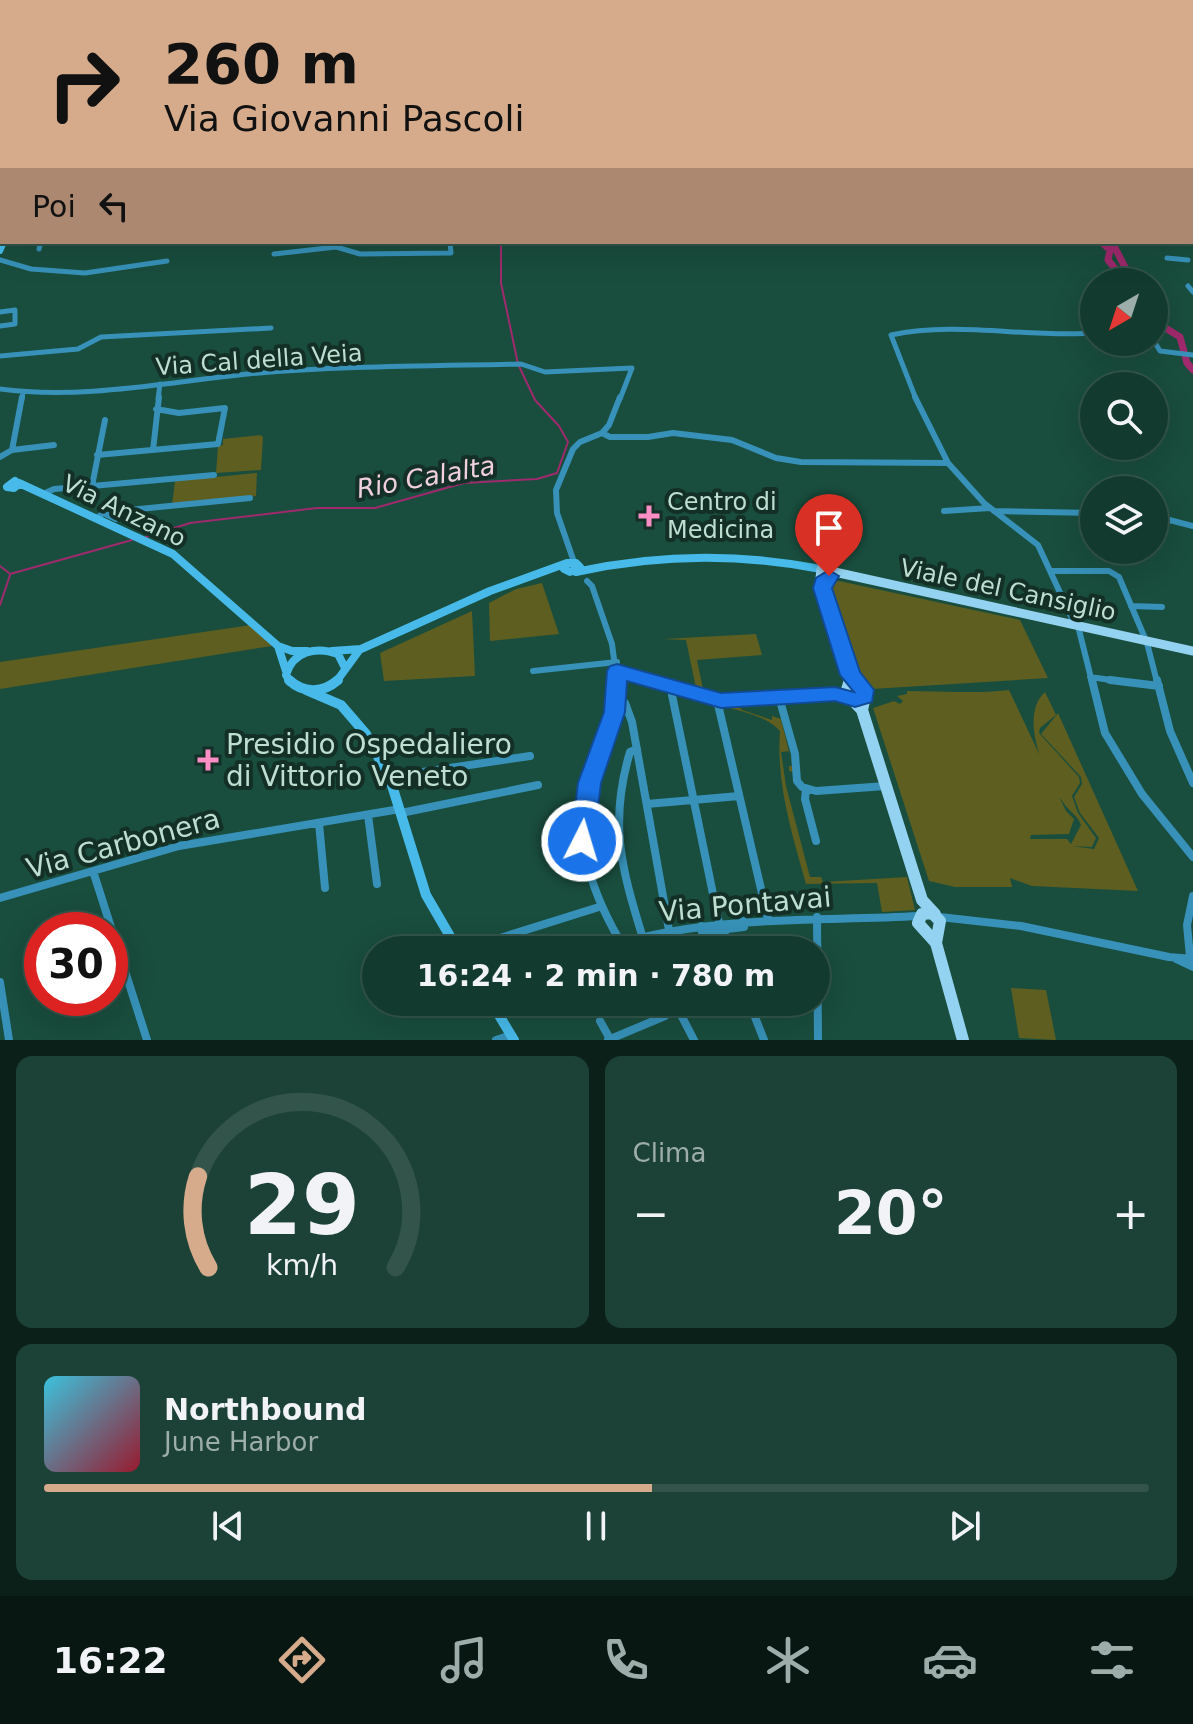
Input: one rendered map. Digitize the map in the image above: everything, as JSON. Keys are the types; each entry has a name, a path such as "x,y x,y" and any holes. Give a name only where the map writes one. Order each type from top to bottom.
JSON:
{"main road":[{"name":"Via Anzano","path":"8,484 43,494 145,539 187,564 278,646"},
{"name":"Viale del Cansiglio","path":"332,651 361,649 517,581 571,565 721,557 821,569 1077,628 1193,651"},
{"path":"788,563 808,571 822,585"},
{"path":"821,569 822,585 851,676 864,691 862,710 963,1040"},
{"path":"822,585 829,576 846,575"},
{"path":"278,646 292,651 332,651 342,658 345,668 336,696 366,734 389,777 426,895 451,936"},
{"path":"278,646 292,684 341,705"},
{"name":"Viale del Cansiglio","path":"345,668 361,649"},
{"path":"286,671 295,657 307,651"},
{"path":"846,694 851,676"},
{"path":"306,690 328,687 339,680"},
{"path":"846,694 860,699 864,691"},
{"path":"846,694 862,710"},
{"path":"500,1017 512,1037"}],"street":[{"path":"39,249 40,244"},
{"path":"274,254 336,247 360,254 453,253 451,244"},
{"path":"1167,258 1189,261 1193,269"},
{"path":"0,260 31,269 59,269 77,273 167,261"},
{"path":"1188,286 1193,292"},
{"path":"0,312 15,310 15,324 0,326"},
{"path":"0,356 78,349 101,337 271,328"},
{"path":"1080,334 1051,336 924,328 891,335 907,380 948,463 992,510 1035,541 1077,628 1096,709 1113,747 1142,794 1193,857"},
{"name":"Via Cal della Veia","path":"0,389 23,392 160,384 251,374 518,364 545,372 630,368 609,425 602,433"},
{"path":"153,450 160,384"},
{"path":"12,450 23,392"},
{"path":"97,455 218,444 225,408 179,413 156,409"},
{"path":"92,486 105,420"},
{"path":"571,565 557,513 556,490 573,449 580,442 602,433 610,437 648,437 673,433 732,440 776,458 801,462 948,463"},
{"path":"0,457 12,450 54,445"},
{"path":"43,494 60,489 214,475"},
{"path":"97,518 103,513 116,519 129,510 250,498"},
{"path":"944,511 1080,513"},
{"path":"1168,520 1193,526"},
{"path":"1051,571 1113,572 1119,577 1146,641 1170,731 1193,783"},
{"path":"587,581 592,586 617,666 617,695 613,719 589,783 582,833 586,870 599,907 617,936"},
{"path":"1131,606 1162,607"},
{"path":"533,671 617,666 674,689 717,700 846,694"},
{"path":"1090,677 1159,686"},
{"path":"674,689 672,695 693,800 725,936"},
{"path":"617,695 630,715 669,930"},
{"path":"779,697 795,754 797,781 806,789 886,786"},
{"path":"717,700 768,919"},
{"path":"637,749 630,752 617,791 615,810 621,862 642,935"},
{"path":"389,777 530,756"},
{"name":"Via Carbonera","path":"0,898 179,846 401,811 538,785"},
{"path":"806,789 805,799 816,841"},
{"path":"647,804 739,796"},
{"path":"368,815 377,884"},
{"path":"319,823 325,888"},
{"path":"1180,841 1193,847"},
{"path":"93,871 147,1040"},
{"path":"930,924 961,920 1021,926 1189,961 1187,925 1193,896"},
{"path":"505,936 599,907"},
{"path":"817,917 818,1040"},
{"name":"Via Pontavai","path":"638,936 701,926 702,932 721,926 744,927 743,921 768,919 899,917 930,924"},
{"path":"0,982 9,1040"},
{"path":"600,1021 609,1040 665,1016"},
{"path":"682,1016 694,1040"},
{"path":"755,1016 764,1040"},
{"path":"496,1040 512,1037"}],"shaded area":[{"path":"263,437 261,470 216,473 218,446 223,445 223,439"},
{"path":"257,473 256,496 172,505 175,481"},
{"path":"839,581 1020,620 1048,678 872,689 858,676 830,591 831,583"},
{"path":"542,583 559,634 490,641 489,603 516,589"},
{"path":"472,611 475,676 384,681 380,653"},
{"path":"251,625 272,646 0,689 0,662"},
{"path":"756,634 762,655 697,660 704,694 697,693 686,640 663,639"},
{"path":"1009,690 1040,757 1034,717 1037,703 1045,692 1056,715 1040,728 1039,733 1079,777 1080,783 1072,796 1078,813 1096,838 1092,847 1072,846 1094,849 1099,838 1080,813 1074,797 1082,784 1081,777 1041,734 1058,713 1138,891 1032,886 1010,878 1012,887 955,887 929,881 873,708 894,701 900,704 903,701 897,696 907,694 907,691","holes":["1059,796 1081,825 1071,844 1067,839 1030,839 1031,835 1069,834 1074,819"]},
{"path":"737,704 742,710 772,720 772,716 781,719 789,751 781,752 786,786 810,877 821,877 823,882 907,877 915,910 882,912 877,883 806,884 783,790 779,751 780,731 761,718 723,706"},
{"path":"1011,988 1046,990 1056,1040 1019,1038"}],"waterway":[{"name":"Rio Calalta","path":"146,537 190,523 317,508 375,508 464,483 537,479 557,473 568,442 559,426 535,400 518,364 501,283 501,244"},
{"path":"1103,244 1110,250 1108,260 1115,268"},
{"path":"1113,244 1125,268"},
{"path":"1168,330 1180,337 1187,363 1193,370"},
{"name":"Rio Calalta","path":"10,574 132,540"},
{"path":"0,566 9,573"},
{"path":"0,605 10,575"}],"place":[{"name":"Centro di Medicina","path":"649,516"},
{"name":"Presidio Ospedaliero di Vittorio Veneto","path":"208,760"}],"route":[{"path":"582,841 589,783 615,712 617,671 721,701 835,694 855,699 865,697 864,690 850,675 822,585 829,576"}]}
